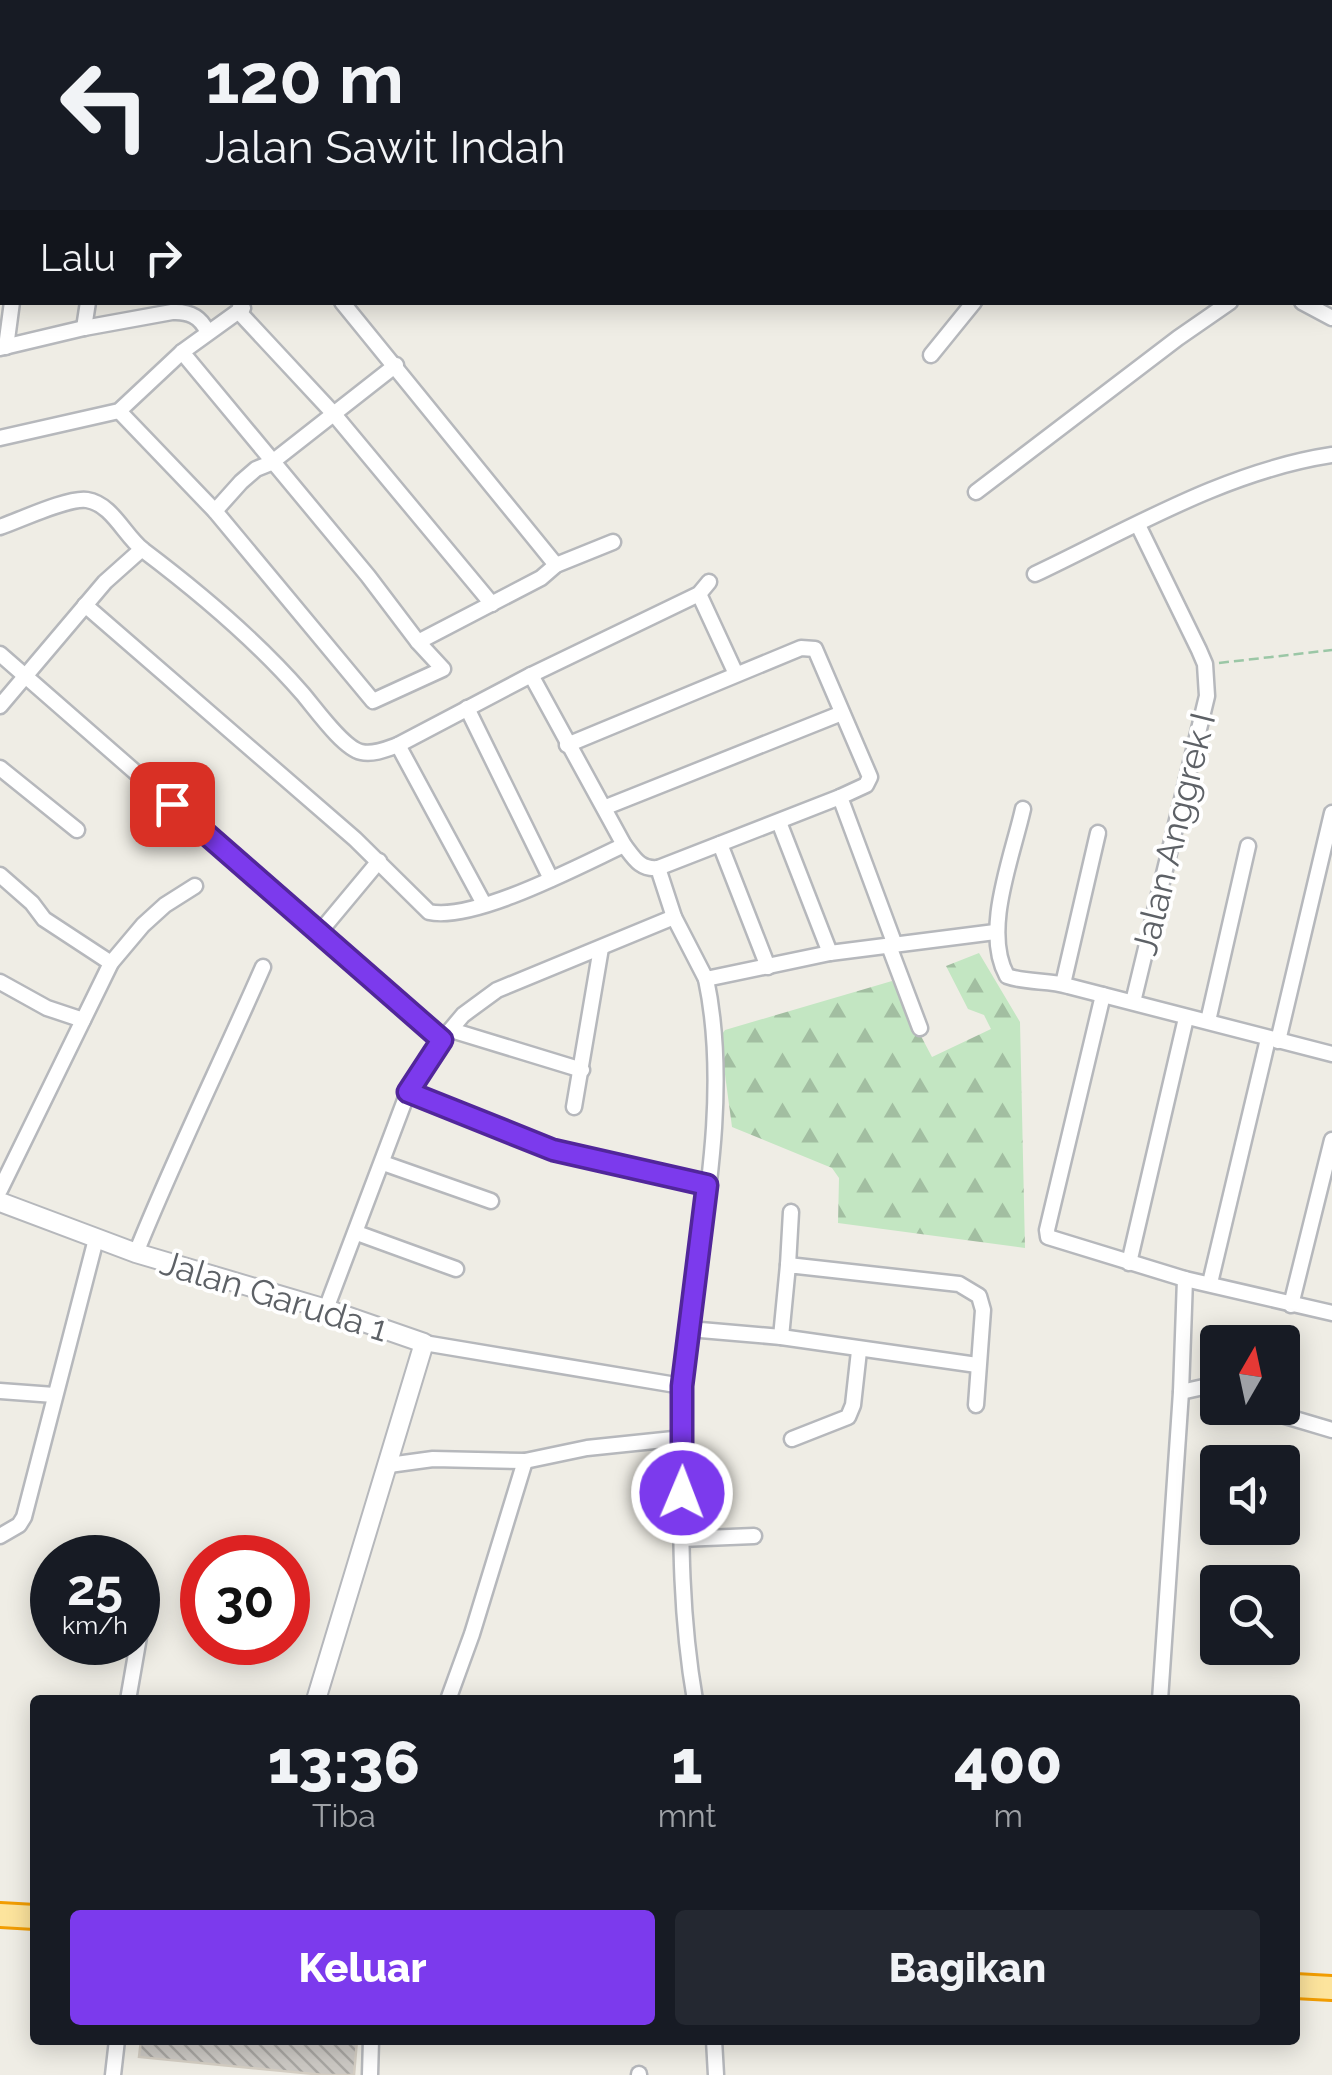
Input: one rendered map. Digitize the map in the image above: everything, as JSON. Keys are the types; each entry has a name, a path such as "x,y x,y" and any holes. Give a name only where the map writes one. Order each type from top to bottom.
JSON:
{"highway":[{"path":"0,1915 30,1917"},
{"path":"1300,1986 1332,1988"}],"street":[{"path":"11,305 3,348 158,313 186,311 207,331"},
{"path":"84,328 88,305"},
{"path":"345,305 556,565"},
{"path":"931,355 972,305"},
{"path":"976,492 1226,305"},
{"path":"1307,305 1332,318"},
{"path":"0,438 119,412 182,352 243,306 492,604"},
{"path":"119,412 215,511 374,701 443,669 182,352"},
{"path":"215,511 241,482 272,463 396,365"},
{"path":"1035,574 1211,490 1262,471 1332,455"},
{"path":"0,527 79,499 102,505 142,549 221,612 281,669 344,742 359,752 376,752 398,745 704,588 736,674"},
{"path":"1138,525 1205,664"},
{"path":"418,642 541,578 556,565 612,542"},
{"path":"0,706 85,606 142,549"},
{"path":"85,606 379,861 429,912 442,914 484,904 624,845"},
{"path":"531,675 567,746 606,807 624,845 647,869 840,797 866,786 870,777 810,646 567,746"},
{"path":"0,654 319,933 447,1035 582,1070"},
{"name":"Jalan Anggrek I","path":"1133,1002 1199,739 1207,696 1205,664"},
{"path":"467,708 550,879"},
{"path":"606,807 842,713"},
{"path":"398,745 484,904"},
{"path":"0,768 77,830"},
{"path":"840,797 920,1028"},
{"path":"1023,809 995,932 997,955 1007,976 1063,984 1332,1054"},
{"path":"1210,1283 1332,814"},
{"path":"779,822 830,954"},
{"path":"1063,984 1098,833"},
{"path":"720,844 768,967"},
{"path":"1208,1021 1248,846"},
{"path":"319,933 379,861"},
{"path":"658,868 674,917 706,980 714,1019 716,1084 682,1386 681,1539 688,1659 694,1695"},
{"path":"0,875 44,918 111,964"},
{"path":"0,1190 111,964 143,925 195,886"},
{"path":"326,1309 408,1092 463,1015 487,995 674,917"},
{"path":"706,980 830,954 995,932"},
{"path":"574,1107 601,948"},
{"path":"136,1253 175,1155 263,967"},
{"path":"0,982 47,1008 83,1020"},
{"name":"Jalan Anggrek I","path":"1102,996 1047,1230 1048,1237 1129,1263"},
{"path":"1186,1018 1129,1263 1332,1313"},
{"path":"408,1092 553,1150 707,1185"},
{"path":"1291,1305 1332,1140"},
{"path":"383,1163 491,1201"},
{"name":"Jalan Garuda 1","path":"0,1202 136,1253 326,1309 424,1343 318,1695"},
{"path":"781,1337 791,1212"},
{"path":"357,1233 456,1269"},
{"path":"0,1536 20,1525 24,1517 96,1239"},
{"path":"788,1265 971,1288 979,1296 983,1310 976,1404"},
{"path":"1160,1695 1182,1392 1185,1278"},
{"path":"689,1329 781,1337 978,1365"},
{"path":"424,1343 682,1386"},
{"path":"792,1438 848,1417 859,1350"},
{"path":"1182,1392 1200,1388"},
{"path":"0,1391 54,1395"},
{"path":"1300,1420 1332,1430"},
{"path":"389,1465 433,1459 524,1461 587,1448 682,1438"},
{"path":"450,1695 524,1461"},
{"path":"681,1539 754,1536"},
{"path":"129,1695 134,1665"},
{"path":"113,2075 116,2045"},
{"path":"370,2075 371,2045"},
{"path":"714,2045 716,2075"}],"path":[{"path":"1205,664 1332,650"}],"green space":[{"path":"979,953 1020,1022 1025,1248 838,1223 839,1178 832,1168 732,1127 720,1037 725,1030 892,981 932,1057 991,1029 984,1015 968,1009 946,966"}],"building":[{"path":"140,2045 357,2045 354,2075 139,2057"}],"route":[{"path":"172,804 442,1040 408,1092 553,1150 707,1185 682,1386 682,1493"}]}
